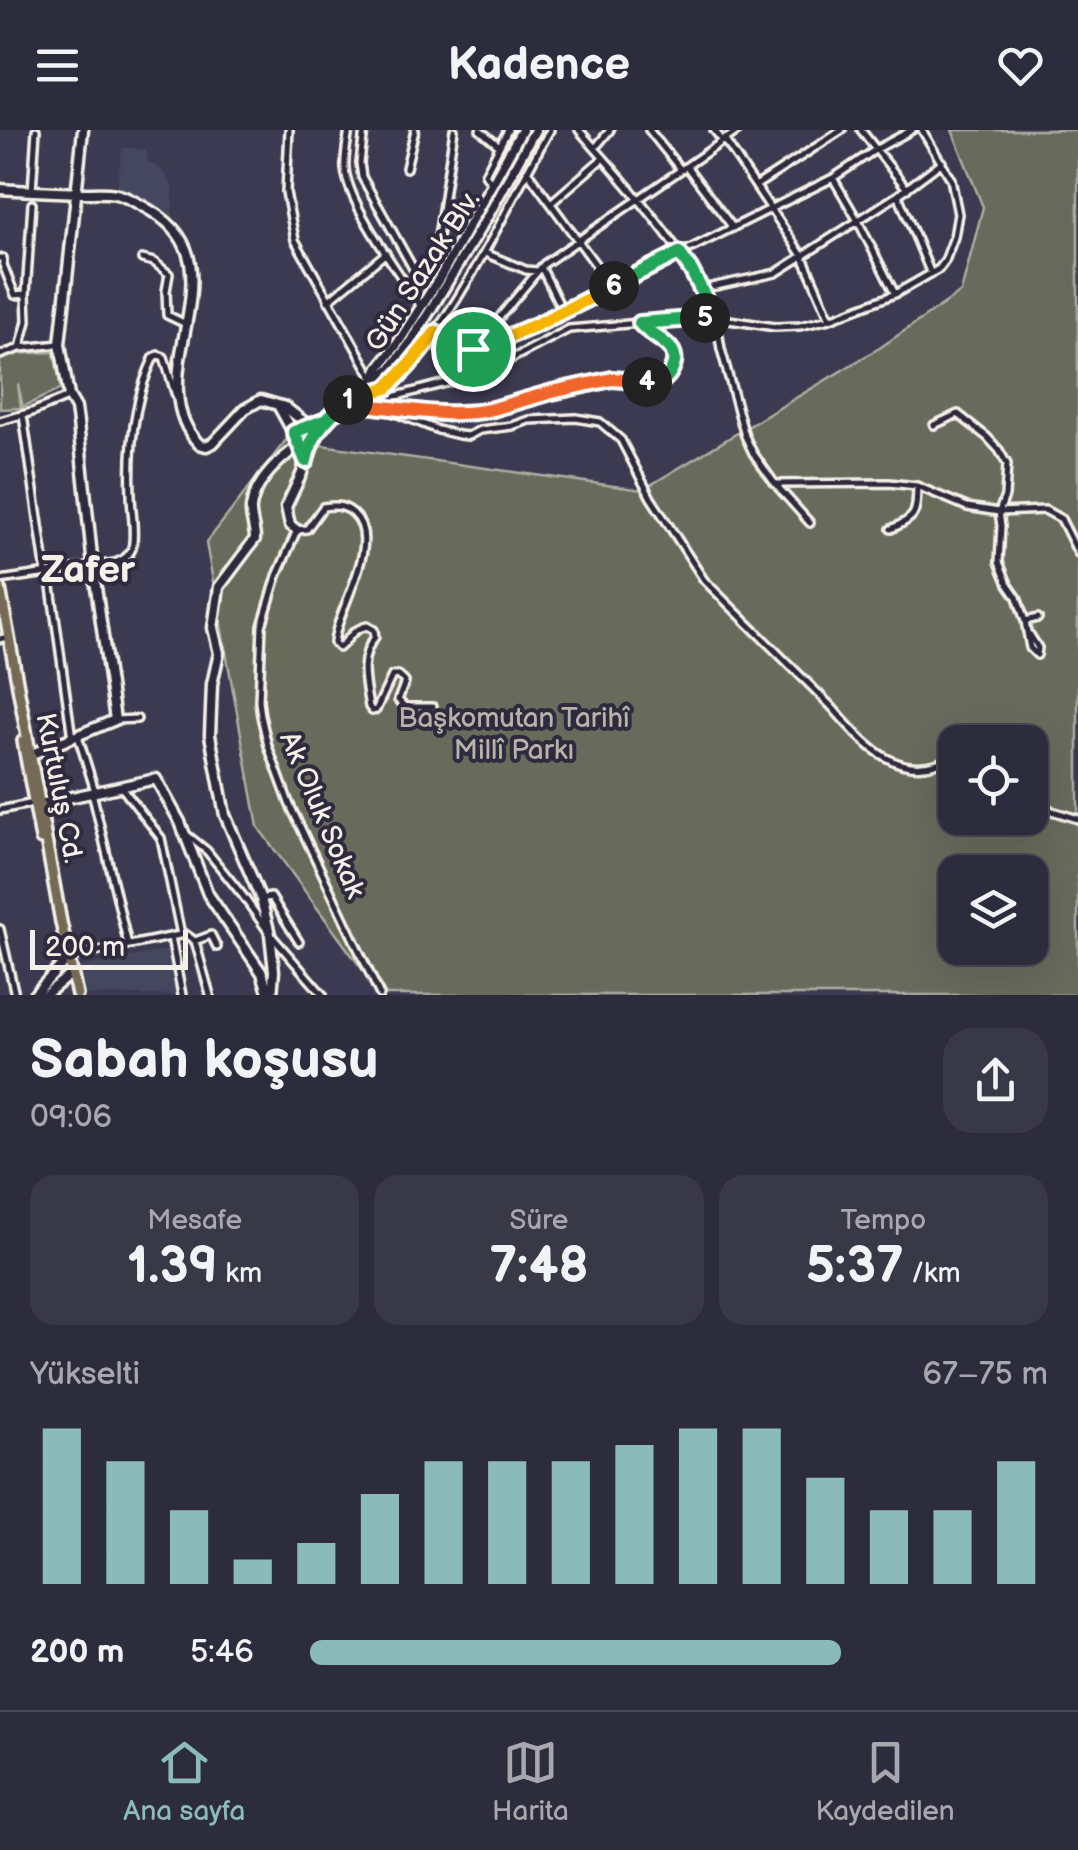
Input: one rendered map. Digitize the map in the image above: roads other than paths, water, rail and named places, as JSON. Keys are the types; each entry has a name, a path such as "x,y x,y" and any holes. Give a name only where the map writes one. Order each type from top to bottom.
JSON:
{"main road":[{"name":"Kurtuluş Cd.","path":"0,588 32,754 37,804"},
{"name":"Kurtuluş Cd.","path":"0,625 74,995"}],"street":[{"path":"32,191 36,130"},
{"path":"83,130 60,344 69,396 76,408 115,720"},
{"path":"289,130 286,180 295,240 374,381"},
{"path":"349,130 345,158 349,186 421,308"},
{"path":"364,130 362,177 419,279"},
{"path":"406,168 415,130"},
{"path":"412,294 438,237 454,130"},
{"path":"480,130 499,146"},
{"path":"492,185 485,174 508,130"},
{"name":"Gün Sazak Blv.","path":"374,381 378,369 421,308 522,130"},
{"name":"Gün Sazak Blv.","path":"312,438 344,403 390,368 411,342 535,130"},
{"path":"362,391 387,388 436,332 485,253 550,130"},
{"path":"580,130 639,200 702,289 716,318 745,436 775,484 810,522"},
{"path":"595,148 610,130"},
{"path":"649,130 732,228"},
{"path":"714,130 726,136 803,256 830,319"},
{"path":"473,349 539,269 739,130"},
{"path":"757,185 842,130"},
{"path":"861,130 907,189"},
{"path":"436,332 465,348 481,348 772,209 912,130"},
{"path":"365,404 484,374 564,330 716,318 776,327 800,326 830,319 894,294 931,274 945,261 958,223 951,179 922,130"},
{"path":"551,203 604,158"},
{"path":"702,289 766,277 898,195 942,162"},
{"path":"527,171 612,288"},
{"path":"833,178 894,294"},
{"path":"0,189 117,194 156,213 178,231 192,276 178,372 182,413"},
{"path":"898,195 931,274"},
{"path":"20,348 26,321 32,204"},
{"path":"485,253 526,270 539,269"},
{"path":"328,301 386,254"},
{"path":"0,258 15,295 26,294"},
{"path":"142,260 154,262 169,274 167,315 186,324"},
{"path":"539,269 563,312"},
{"path":"386,409 466,414 612,379 660,383 672,368 673,354 669,346 640,323"},
{"path":"0,355 20,348 60,344"},
{"path":"0,580 115,564 125,559 132,547 134,424 142,386 158,355 164,357 182,413 200,444 206,446 222,436 245,410 261,400 285,407 308,425 312,438 306,461 286,508 290,525 308,530 316,514 329,506 343,507 362,527 363,550 334,631 334,643 339,648 358,628 374,630 375,637 363,662 372,711 378,707 392,676 405,682 398,696 405,706 433,708"},
{"path":"0,421 69,396"},
{"path":"344,403 386,409 459,436 529,420 576,418 600,422 621,440 651,498 704,580 831,706 848,728 876,752 908,766 928,767 938,763"},
{"path":"276,404 306,461"},
{"path":"934,425 958,414 987,436 1006,464 1006,496 999,512 998,562 1017,597 1028,633"},
{"path":"23,415 75,736 94,791 128,945"},
{"path":"294,432 326,420"},
{"path":"271,995 274,971 270,934 261,899 225,815 210,735 212,684 220,653 213,628 219,588 255,539 250,512 259,486 312,438"},
{"path":"775,484 918,486 967,507 1052,513 1061,519 1078,553"},
{"path":"891,528 912,518 918,486"},
{"name":"Ak Oluk Sokak","path":"297,530 262,626 260,716 289,803 380,995"},
{"path":"1025,621 1038,618"},
{"path":"32,754 115,720 137,719"},
{"path":"0,810 156,779 208,894 262,973 271,995"},
{"path":"120,786 160,838 181,934"},
{"path":"1048,808 1078,819"},
{"path":"184,834 207,851 322,995"},
{"path":"261,899 271,897 299,942"},
{"path":"0,929 15,995"},
{"path":"34,995 67,959 181,934 196,941 210,995"},
{"path":"196,941 211,935 217,947"},
{"path":"171,937 182,995"},
{"path":"45,995 70,975"}],"district":[{"name":"Zafer","path":"88,570"}],"park label":[{"name":"Başkomutan Tarihî Millî Parkı","path":"514,734"}]}
